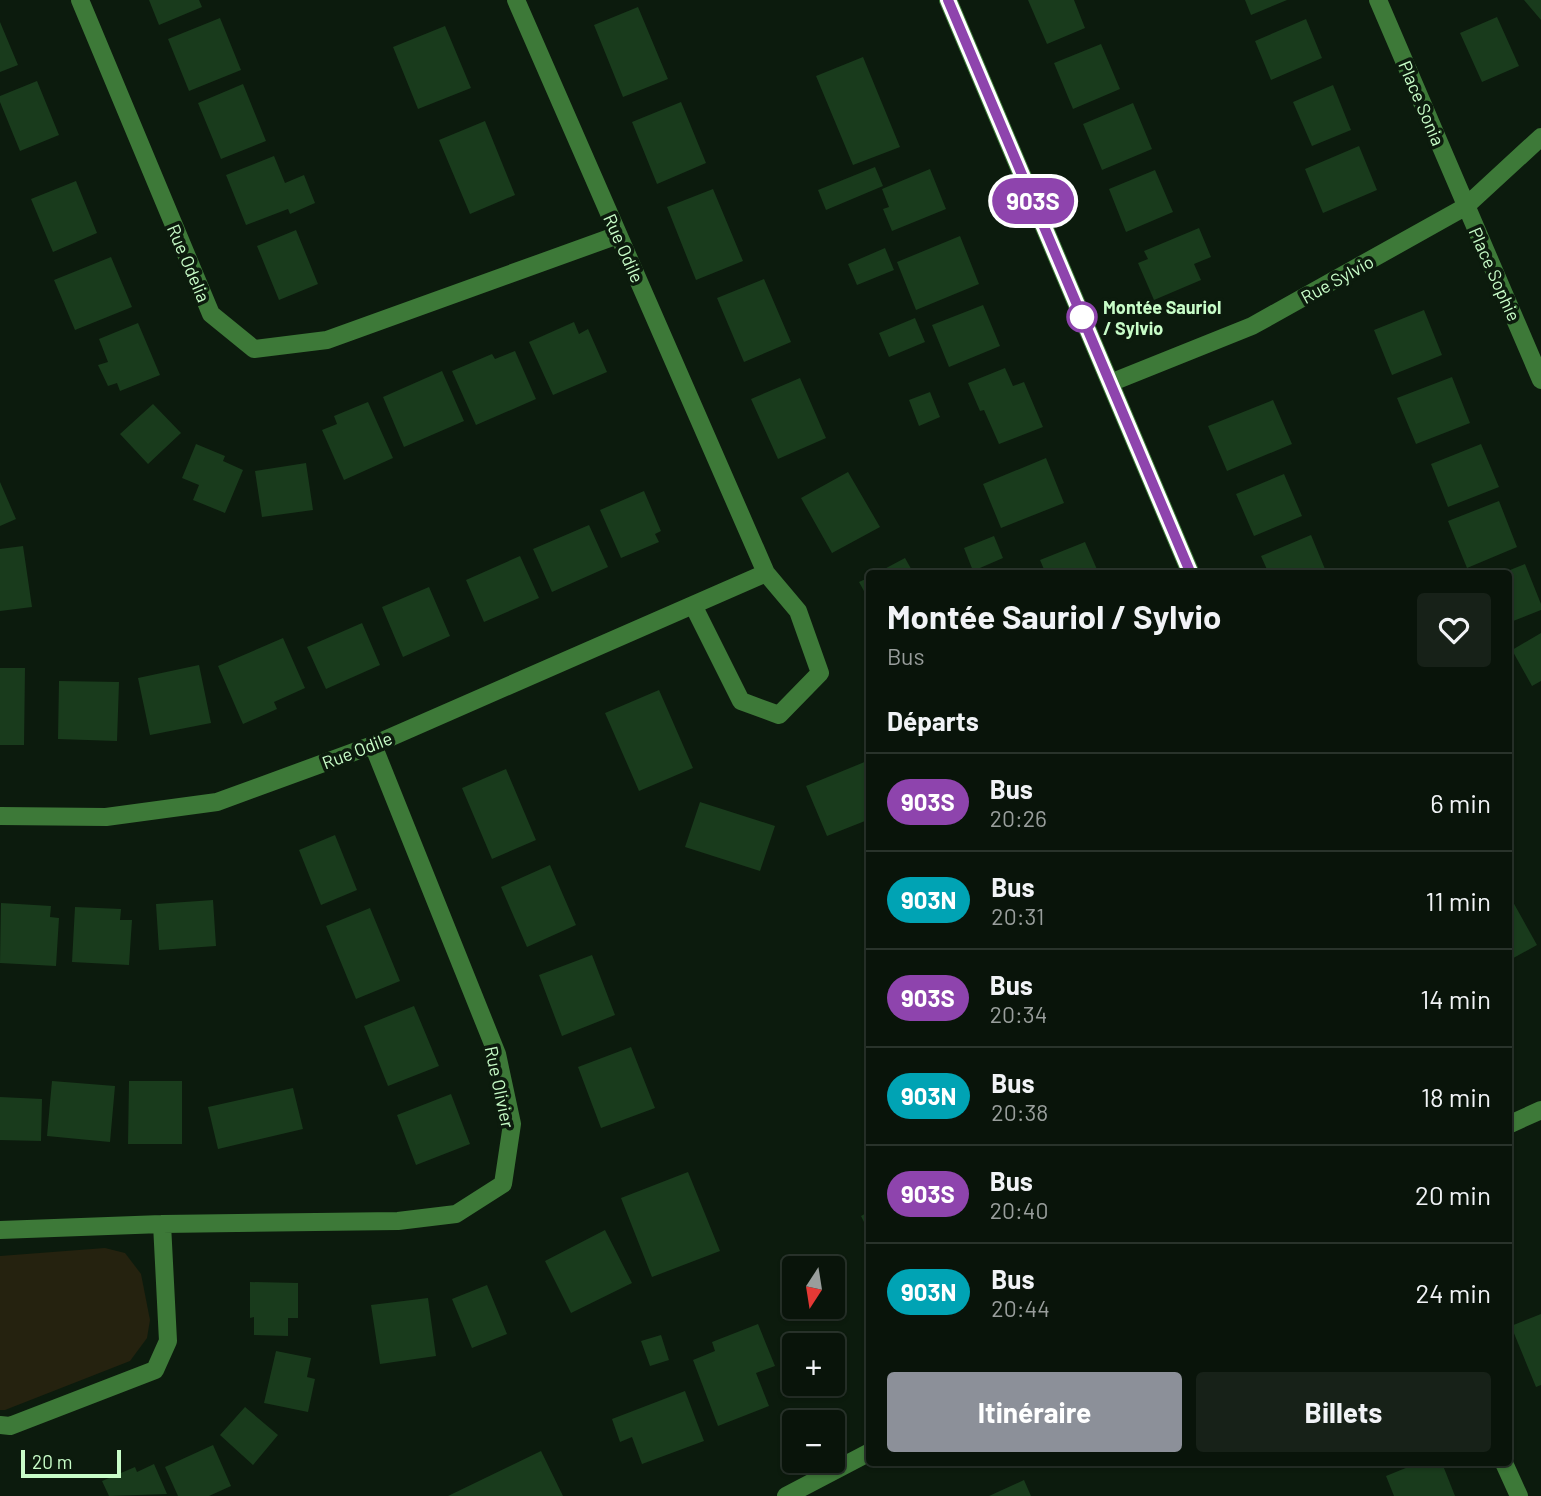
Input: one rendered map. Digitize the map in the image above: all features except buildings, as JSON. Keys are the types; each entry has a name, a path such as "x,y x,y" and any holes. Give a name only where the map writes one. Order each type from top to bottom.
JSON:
{"street":[{"name":"Rue Odelia","path":"80,0 211,314 254,349 327,340 618,235"},
{"name":"Rue Odile","path":"516,0 766,573 798,611 820,673 779,715 741,701 694,605"},
{"path":"948,0 1189,570"},
{"name":"Place Sonia","path":"1378,0 1465,207"},
{"name":"Rue Sylvio","path":"1110,383 1252,326 1465,207 1541,137"},
{"name":"Place Sophie","path":"1465,207 1541,380"},
{"name":"Rue Odile","path":"0,816 106,817 217,802 373,745 766,573"},
{"name":"Rue Olivier","path":"0,1230 162,1224 398,1222 456,1214 503,1184 512,1124 497,1054 373,745"},
{"path":"1512,1123 1541,1110"},
{"path":"0,1425 10,1426 155,1370 168,1340 162,1224"},
{"path":"786,1496 866,1454"},
{"path":"1505,1466 1519,1496"}],"shaded area":[{"path":"105,1248 125,1253 141,1274 150,1320 147,1338 130,1361 0,1410 0,1256"}],"bus line":[{"name":"903S","path":"948,0 1189,570"}],"place":[{"name":"Montée Sauriol / Sylvio","path":"1082,317"}]}
